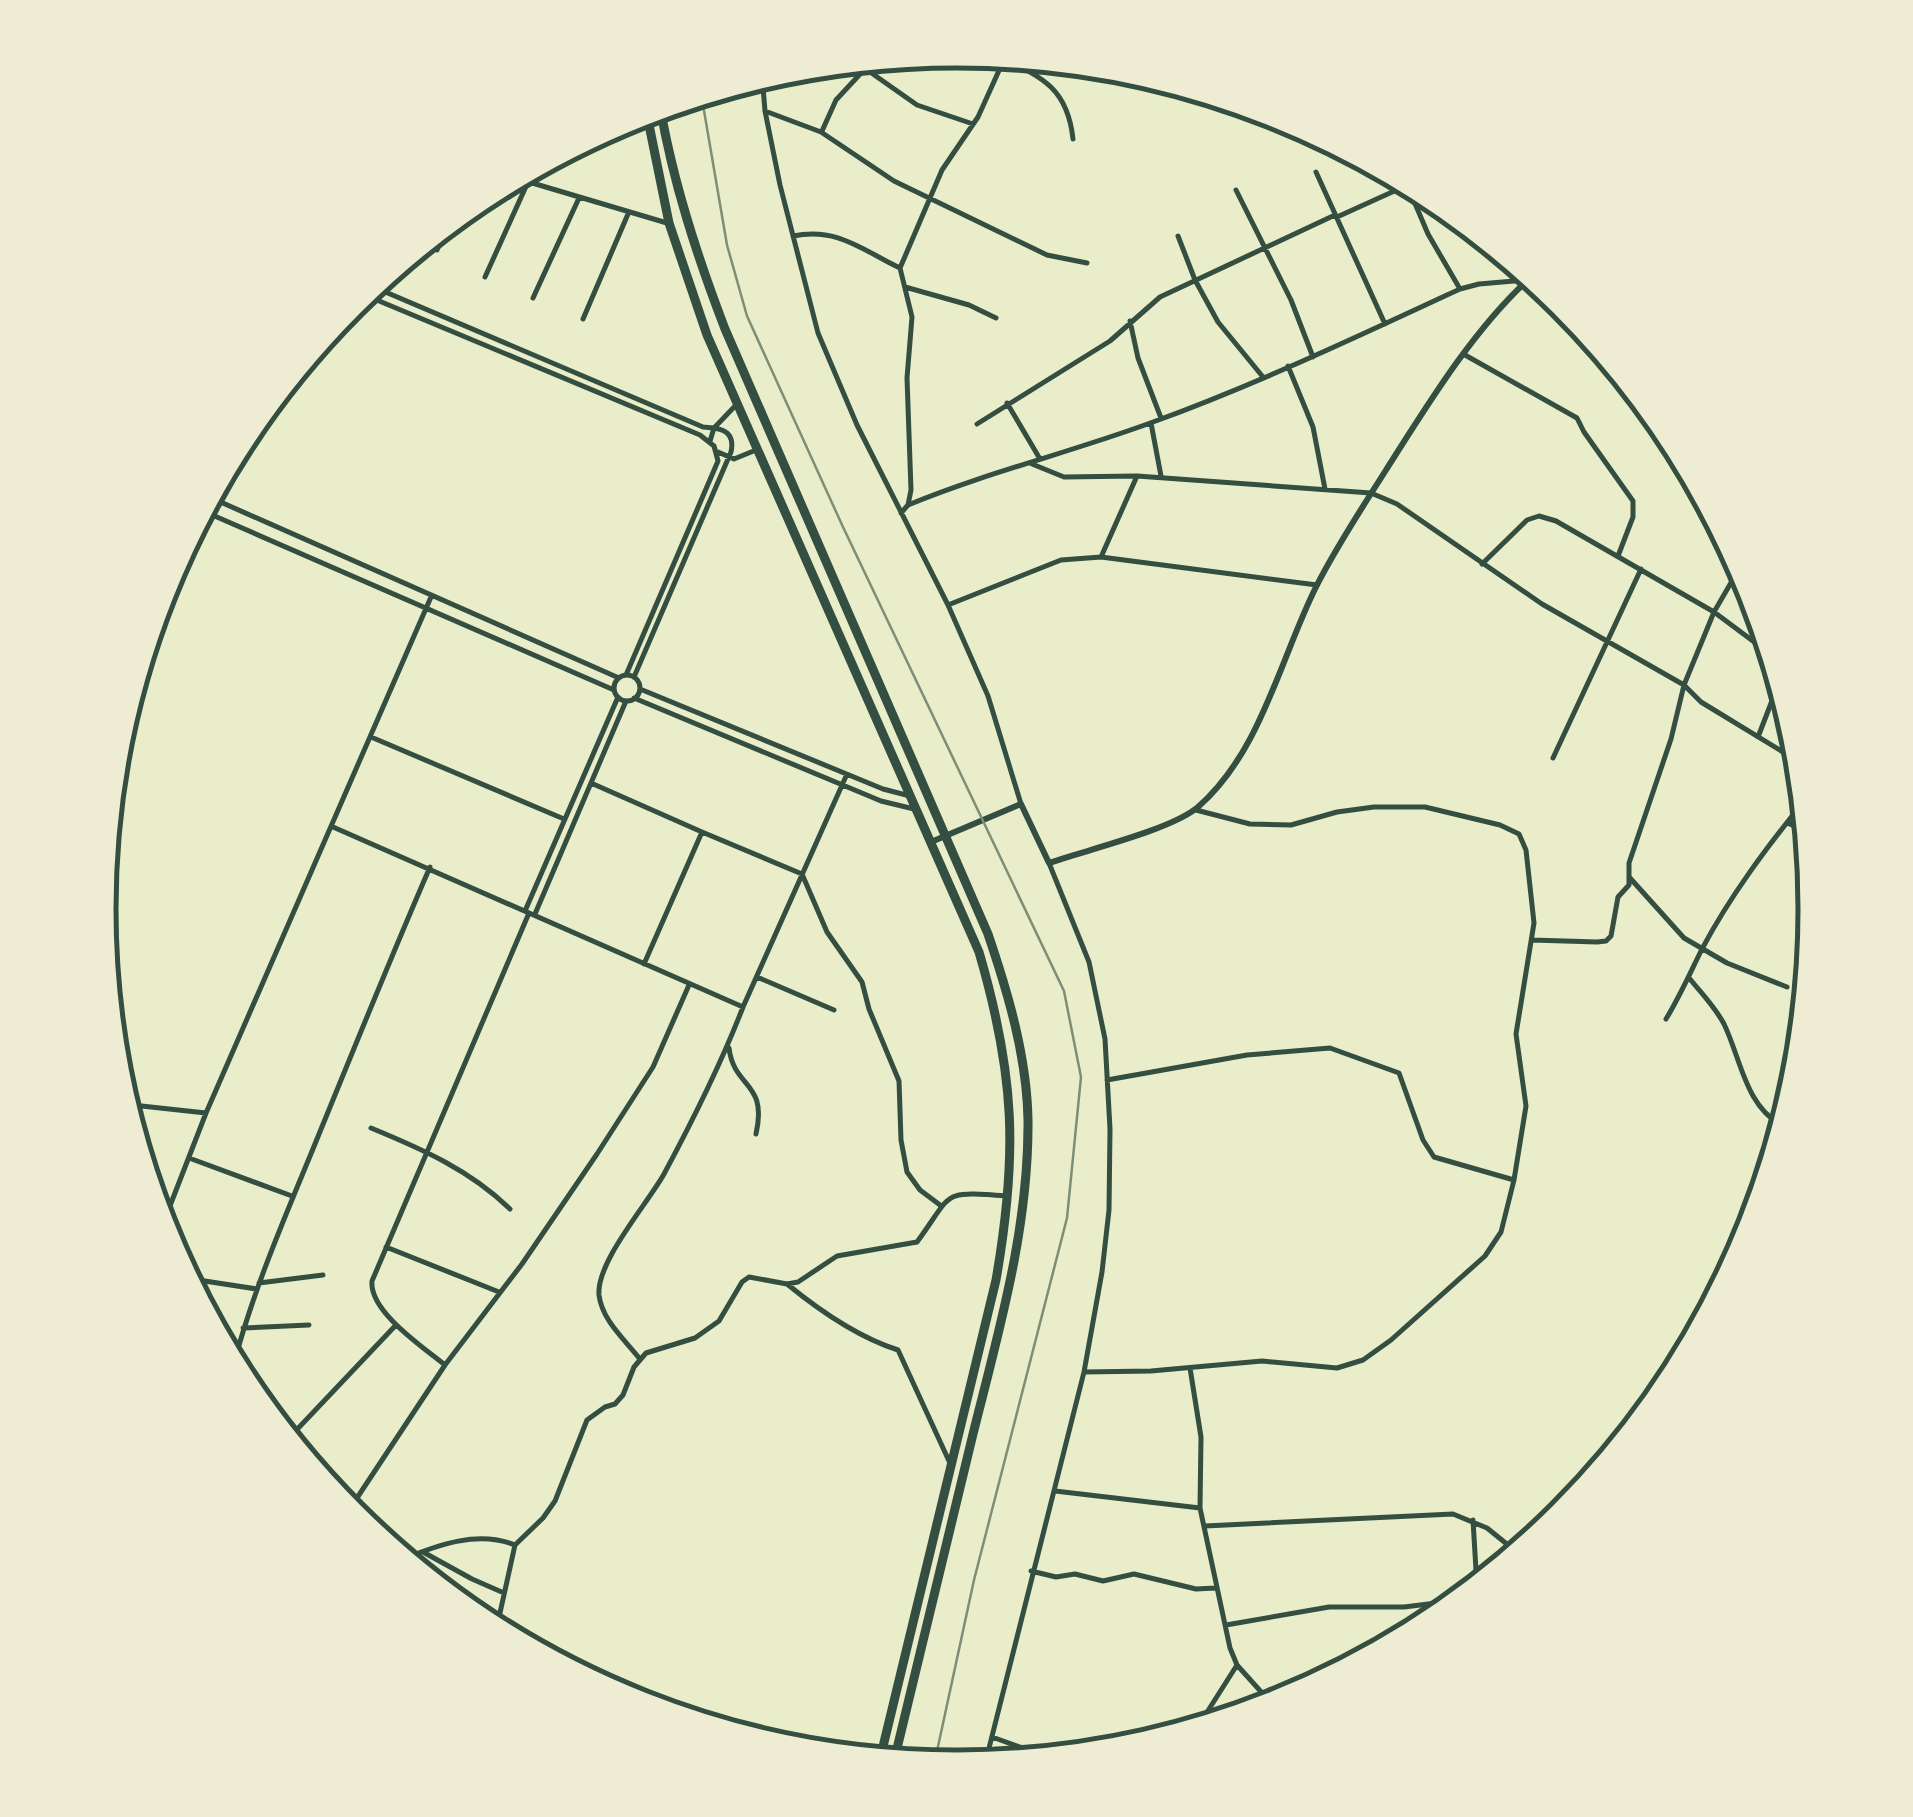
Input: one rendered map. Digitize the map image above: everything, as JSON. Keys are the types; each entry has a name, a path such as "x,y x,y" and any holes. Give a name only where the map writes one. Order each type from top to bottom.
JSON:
{"highway":[{"path":"663,121 684,213 725,329 988,934 1008,995 1023,1069 1028,1118 1025,1186 1010,1289 897,1748"},
{"path":"649,126 668,224 707,335 979,952 1010,1082 1012,1142 996,1280 883,1746"}],"street":[{"path":"902,513 911,490 907,378 912,324 900,268 942,170 974,124 1000,69"},
{"path":"1028,71 1046,82 1067,106 1072,139"},
{"path":"870,72 918,104 974,124"},
{"path":"821,132 836,100 862,73"},
{"path":"763,90 818,333 857,426 948,606 988,696 1021,804 1089,962 1105,1038 1109,1210 1102,1272 1084,1372 989,1749"},
{"path":"765,111 821,132 894,181 1047,255 1087,263"},
{"path":"1316,172 1385,324"},
{"path":"531,183 668,224"},
{"path":"485,278 526,186"},
{"path":"1236,190 1266,246 1312,357"},
{"path":"976,424 1097,351 1160,297 1393,190"},
{"path":"533,298 578,198"},
{"path":"1416,204 1428,234 1460,290"},
{"path":"583,319 628,214"},
{"path":"794,236 824,232 839,236 900,268"},
{"path":"1178,236 1195,280 1218,322 1263,377"},
{"path":"437,250 439,246"},
{"path":"908,505 964,482 1032,464 1151,423 1312,357 1460,290 1515,280"},
{"path":"905,287 969,305 996,318"},
{"path":"1049,862 1179,819 1195,810 1229,772 1254,729 1316,585 1437,390 1522,287"},
{"path":"385,292 729,434 733,442 728,458 634,677 640,689 883,789 910,796"},
{"path":"377,300 710,441 728,458 759,449"},
{"path":"414,315 418,306"},
{"path":"1130,322 1138,358 1161,419"},
{"path":"1465,355 1578,418 1634,501 1633,517 1618,556"},
{"path":"1288,366 1313,427 1325,490"},
{"path":"710,441 714,428 739,403"},
{"path":"1007,404 1040,459"},
{"path":"1151,423 1161,476"},
{"path":"530,913 622,676 718,460 718,452"},
{"path":"1032,464 1064,477 1161,476 1372,493 1450,538 1542,604 1608,638 1684,685 1701,702 1782,752"},
{"path":"1101,558 1137,476"},
{"path":"221,502 431,597 622,676 634,677"},
{"path":"213,516 626,701"},
{"path":"1482,564 1527,520 1539,516 1556,521 1641,569 1714,612 1754,642"},
{"path":"948,606 1062,560 1101,558 1316,585"},
{"path":"1552,758 1570,728 1641,569"},
{"path":"1531,940 1581,943 1606,941 1611,936 1618,898 1630,878 1629,863 1671,739 1684,685 1714,612 1731,583"},
{"path":"170,1206 206,1113 431,597"},
{"path":"445,1365 396,1325 370,1288 530,913 592,784 626,701 640,689"},
{"path":"634,698 842,785 917,810"},
{"path":"1758,737 1771,702"},
{"path":"370,738 564,819"},
{"path":"639,1358 606,1320 600,1286 609,1261 665,1172 728,1046 847,774"},
{"path":"592,784 802,874 827,932 862,982 899,1080 900,1140 907,1172 920,1190 940,1204"},
{"path":"931,842 1021,804"},
{"path":"1084,1372 1262,1361 1337,1368 1363,1360 1485,1256 1501,1232 1514,1180 1526,1106 1516,1034 1534,923 1526,850 1518,834 1500,825 1410,806 1338,812 1291,825 1250,824 1195,810"},
{"path":"1666,1019 1702,950 1763,850 1792,816"},
{"path":"1787,822 1793,825"},
{"path":"333,826 742,1007"},
{"path":"644,964 702,832"},
{"path":"238,1345 292,1196 430,867"},
{"path":"1630,878 1684,938 1702,950 1788,987"},
{"path":"757,977 834,1010"},
{"path":"1690,979 1715,1009 1726,1028 1741,1078 1771,1118"},
{"path":"357,1498 445,1365 597,1154 653,1066 689,985"},
{"path":"728,1046 732,1064 760,1105 756,1134"},
{"path":"1107,1080 1246,1055 1330,1048 1400,1073 1423,1140 1434,1157 1514,1180"},
{"path":"139,1106 206,1113"},
{"path":"371,1128 426,1150 478,1180 510,1209"},
{"path":"190,1158 292,1196"},
{"path":"499,1614 515,1545 555,1501 587,1420 623,1396 639,1358 658,1348 695,1338 719,1322 742,1282 749,1277 787,1284 798,1282 837,1256 917,1242 946,1198 957,1194 1008,1196"},
{"path":"386,1247 500,1292"},
{"path":"202,1280 258,1286 324,1275"},
{"path":"787,1284 838,1321 898,1350 950,1462"},
{"path":"243,1328 309,1325"},
{"path":"297,1430 396,1325"},
{"path":"1190,1368 1200,1437 1200,1508 1215,1588 1236,1666 1260,1692"},
{"path":"1055,1491 1200,1508"},
{"path":"1205,1526 1434,1514 1473,1520 1508,1543"},
{"path":"1473,1520 1476,1570"},
{"path":"418,1554 472,1538 515,1545"},
{"path":"423,1552 504,1593"},
{"path":"1032,1571 1056,1577 1075,1574 1103,1581 1134,1574 1196,1589 1215,1588"},
{"path":"1226,1624 1329,1607 1430,1604"},
{"path":"1208,1711 1236,1666"},
{"path":"992,1736 1021,1747"}],"railway":[{"path":"703,107 727,245 747,316 1064,991 1081,1077 1067,1218 974,1580 937,1749"}]}
